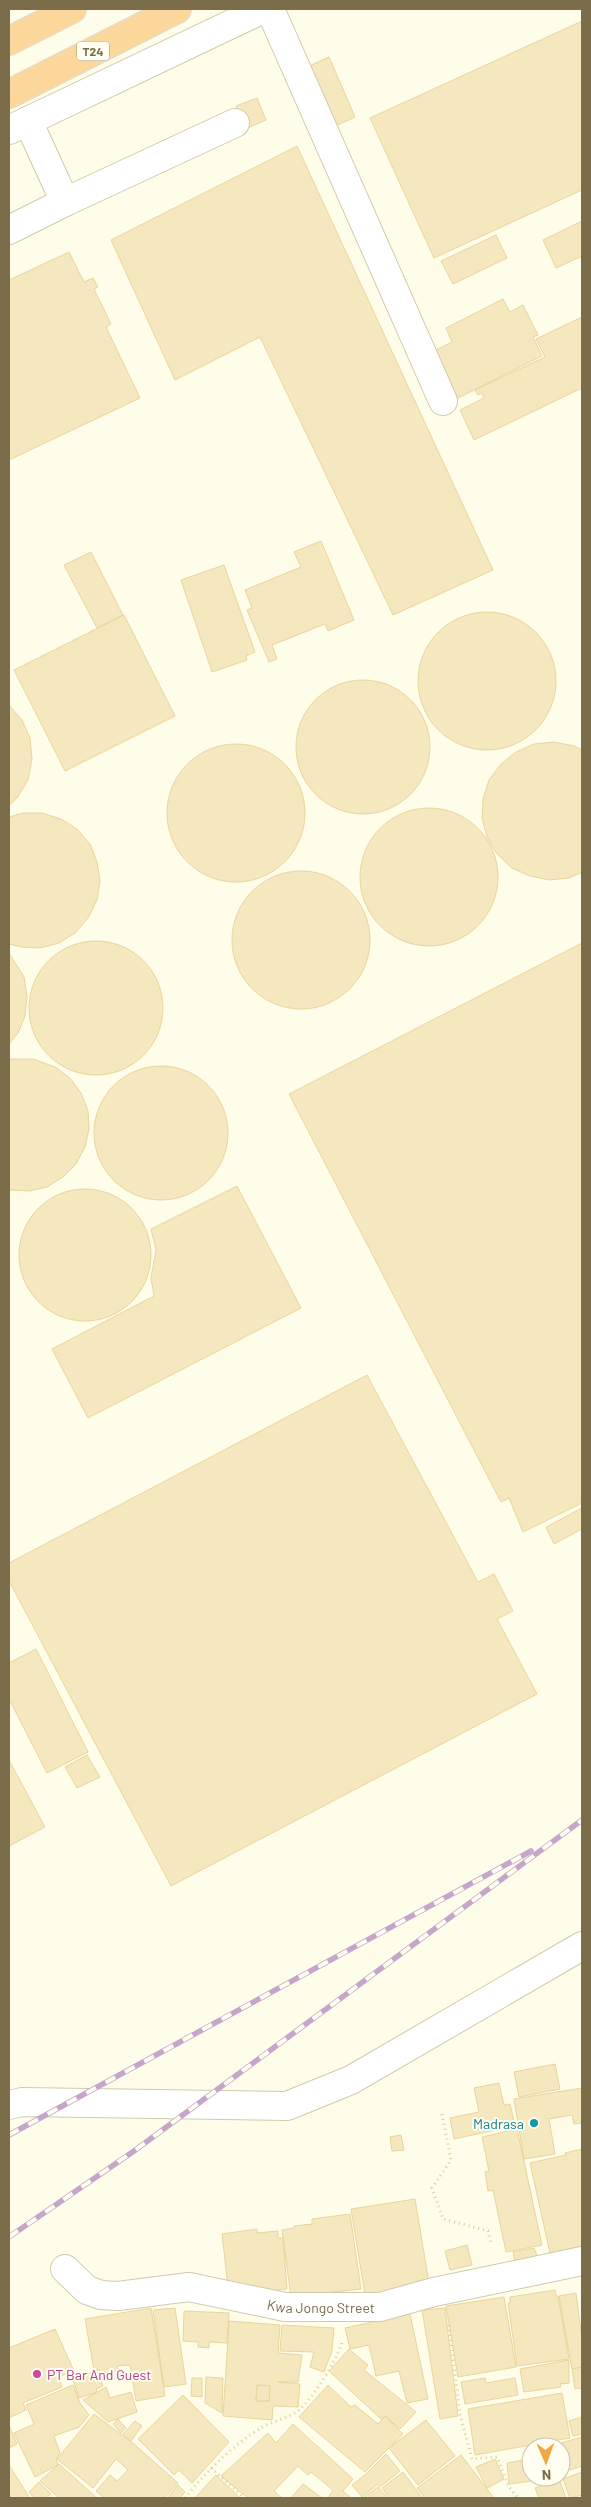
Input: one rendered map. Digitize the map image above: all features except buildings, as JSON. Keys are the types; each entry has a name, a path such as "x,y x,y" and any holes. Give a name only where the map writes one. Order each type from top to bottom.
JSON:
{"highway":[{"path":"9,41 72,9"},
{"name":"T24","path":"9,94 176,9"}],"street":[{"path":"65,202 18,126 263,9"},
{"path":"270,9 443,401"},
{"path":"9,230 235,123"},
{"path":"9,2105 22,2102 287,2106 351,2080 582,1946"},
{"name":"Kwa Jongo Street","path":"65,2269 87,2290 102,2295 118,2296 189,2288 285,2307 380,2307 434,2292 582,2261"}],"path":[{"path":"442,2114 451,2160 432,2188 443,2219 488,2231 500,2279"},
{"path":"434,2292 446,2305 460,2414 472,2459 497,2456 510,2487 518,2498"},
{"path":"185,2498 211,2468 260,2428 298,2411 313,2394 331,2364 339,2355 344,2338"},
{"path":"211,2468 245,2498"}],"railway":[{"path":"9,2237 134,2151 582,1820"},
{"path":"9,2135 531,1851"}],"place":[{"name":"Madrasa","path":"534,2123"},
{"name":"PT Bar And Guest","path":"37,2374"}]}
